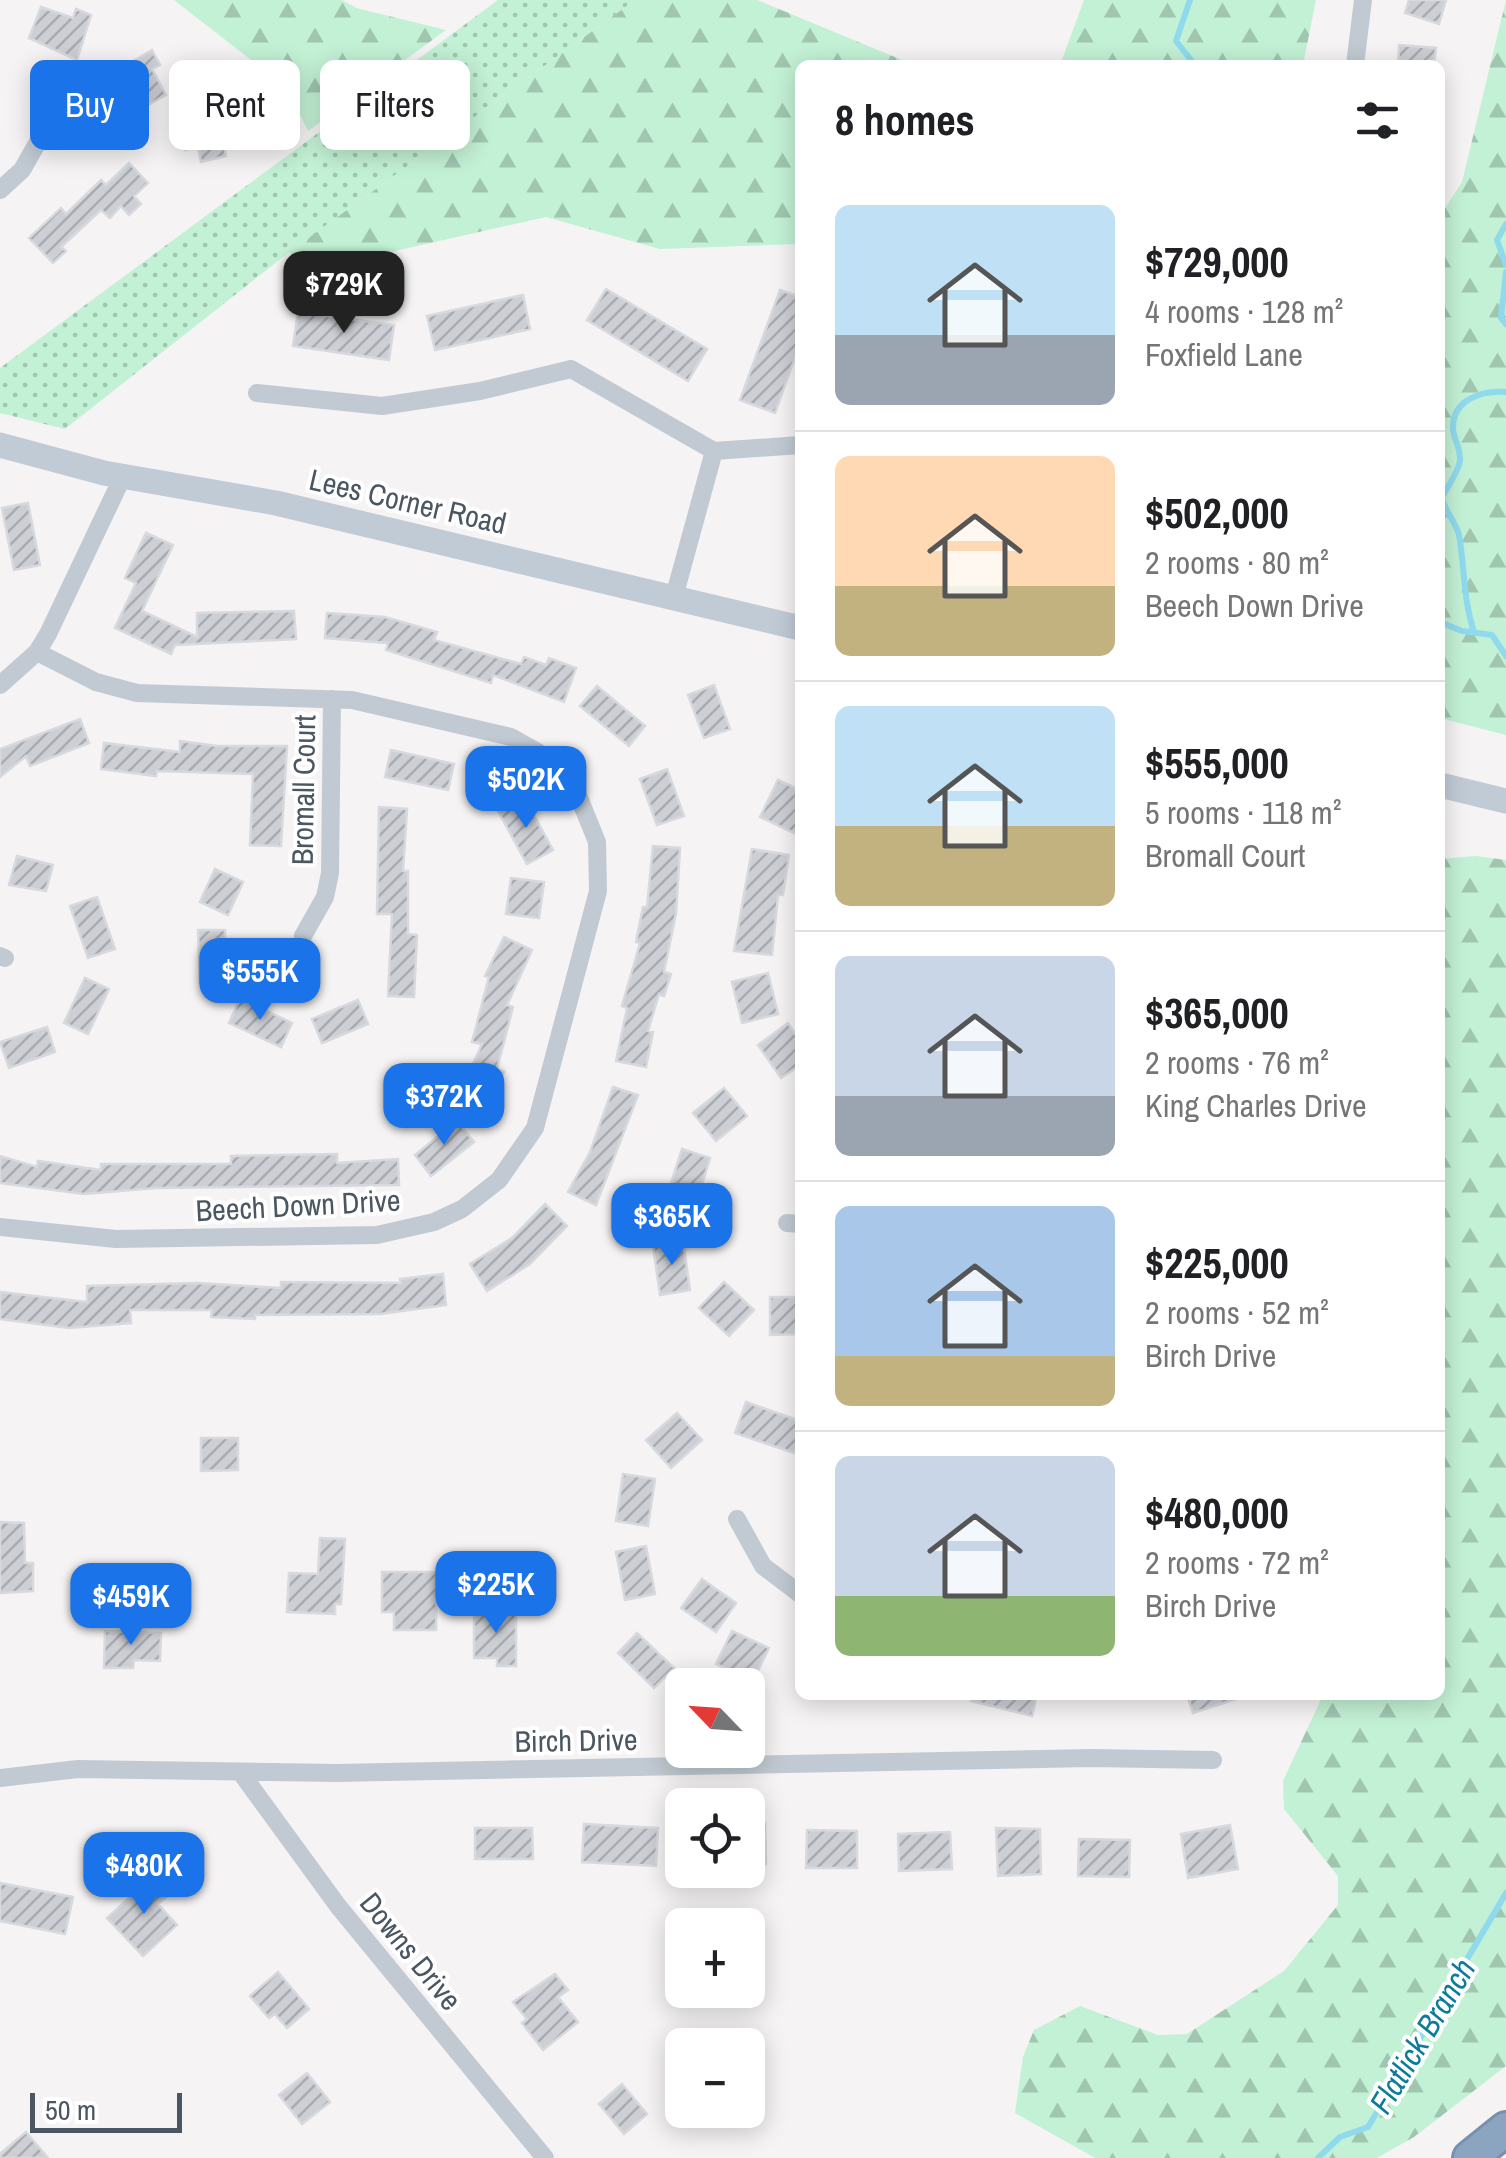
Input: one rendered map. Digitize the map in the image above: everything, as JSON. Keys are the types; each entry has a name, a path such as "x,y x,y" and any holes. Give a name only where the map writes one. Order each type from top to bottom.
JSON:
{"highway":[{"path":"1470,2158 1506,2129"}],"street":[{"path":"1355,60 1362,0"},
{"path":"0,190 22,170 33,150"},
{"path":"257,393 382,406 480,392 572,368 714,451 795,445"},
{"name":"Lees Corner Road","path":"0,445 123,476 276,503 795,627"},
{"path":"674,597 714,451"},
{"path":"0,685 36,652 82,572 123,476"},
{"name":"Beech Down Drive","path":"0,1227 102,1239 377,1235 434,1222 462,1209 499,1180 519,1156 546,1098 598,892 599,859 586,810 556,767 511,737 390,706 332,698 137,694 96,682 36,652"},
{"name":"Bromall Court","path":"303,936 325,896 330,874 332,698"},
{"path":"1445,786 1506,801"},
{"path":"737,1519 763,1566 795,1590"},
{"name":"Birch Drive","path":"0,1778 78,1768 242,1773 1090,1758 1213,1760"},
{"name":"Downs Drive","path":"242,1773 338,1906 544,2158"}],"green space":[{"path":"174,0 342,0 356,8 446,30 405,60 320,60 320,122 308,131 300,115 300,60 251,60"},
{"path":"498,0 635,0 470,120 470,60 417,60"},
{"path":"635,0 757,0 902,60 795,60 795,244 660,249 546,217 346,262 288,253 429,150 470,150 470,120"},
{"path":"1084,0 1316,0 1304,60 1062,60"},
{"path":"1506,0 1506,735 1445,719 1445,208 1462,182"},
{"path":"320,132 320,150 429,150 288,253 65,429 0,413 0,368"},
{"path":"1476,856 1506,860 1506,2066 1414,2137 1377,2158 1095,2158 1015,2113 1023,2057 1034,2030 1080,2006 1158,2035 1187,2034 1284,1971 1338,1905 1338,1876 1284,1809 1283,1781 1321,1700 1445,1700 1445,859"}],"building":[{"path":"1409,0 1446,0 1439,24 1405,13"},
{"path":"41,7 73,18 76,9 91,15 77,60 29,38"},
{"path":"1399,45 1436,48 1435,60 1398,60"},
{"path":"152,50 160,65 152,69 166,95 149,104 149,60 135,60"},
{"path":"199,150 225,150 226,156 201,162"},
{"path":"129,163 148,183 134,196 141,204 129,215 121,206 110,218 101,210 61,247 66,251 53,263 29,238 61,208 66,214 101,180 106,185"},
{"path":"606,289 707,349 688,381 587,320"},
{"path":"780,290 795,295 795,358 775,413 740,400"},
{"path":"523,295 530,329 435,350 427,316"},
{"path":"298,312 394,325 389,360 293,346"},
{"path":"28,503 40,565 14,570 2,508"},
{"path":"146,533 173,545 142,611 197,637 197,613 294,611 296,639 175,645 171,654 115,628 136,583 125,578"},
{"path":"327,613 385,617 437,632 434,640 521,664 524,657 546,665 549,658 576,668 564,702 493,675 491,683 386,650 388,643 325,638"},
{"path":"714,685 730,729 704,738 688,695"},
{"path":"597,686 645,726 629,746 580,706"},
{"path":"80,719 89,743 30,766 26,756 0,777 0,749"},
{"path":"180,741 217,746 287,746 281,846 250,845 253,774 157,771 156,776 101,769 104,743 180,752"},
{"path":"391,750 454,764 448,790 385,777"},
{"path":"667,769 684,816 657,825 640,779"},
{"path":"778,780 795,788 794,833 760,817"},
{"path":"524,797 553,850 527,864 498,811"},
{"path":"379,807 407,809 403,871 408,871 408,934 417,935 414,997 388,996 392,914 377,914"},
{"path":"653,846 680,848 676,913 664,972 671,974 664,996 659,994 648,1031 653,1032 646,1067 616,1061 627,1008 622,1006 640,943 636,942 643,907 647,907"},
{"path":"752,849 789,855 783,895 778,895 772,955 734,951"},
{"path":"17,856 53,865 46,891 9,885"},
{"path":"215,869 243,882 228,915 200,902"},
{"path":"511,878 544,882 539,918 506,914"},
{"path":"97,897 115,949 88,958 70,906"},
{"path":"198,930 225,930 226,982 200,983"},
{"path":"504,937 532,950 507,1005 513,1007 497,1069 504,1072 485,1112 457,1099 482,1044 472,1042 489,977 485,976"},
{"path":"768,973 778,1014 742,1023 732,982"},
{"path":"85,978 109,989 88,1034 64,1023"},
{"path":"240,998 292,1023 281,1047 229,1023"},
{"path":"358,1000 368,1024 322,1043 312,1019"},
{"path":"788,1023 795,1034 795,1068 781,1078 758,1045"},
{"path":"47,1027 55,1052 9,1068 0,1042"},
{"path":"613,1087 638,1095 596,1205 568,1192 590,1152"},
{"path":"724,1088 747,1116 716,1141 693,1113"},
{"path":"457,1121 474,1142 431,1176 415,1155"},
{"path":"682,1149 710,1158 695,1208 666,1199"},
{"path":"337,1154 337,1163 398,1159 399,1185 155,1188 84,1194 0,1183 0,1156 37,1167 38,1161 101,1170 101,1164 231,1164 231,1156"},
{"path":"545,1204 567,1226 530,1264 487,1291 470,1264 512,1238"},
{"path":"683,1241 690,1290 660,1295 653,1246"},
{"path":"443,1274 446,1305 380,1314 255,1315 255,1319 211,1317 212,1310 130,1310 131,1323 69,1328 0,1319 0,1292 87,1302 87,1286 197,1283 281,1288 281,1282 401,1283 400,1279"},
{"path":"724,1282 754,1310 729,1336 699,1308"},
{"path":"770,1297 795,1297 795,1334 770,1335"},
{"path":"746,1402 795,1419 795,1453 735,1433"},
{"path":"677,1413 702,1440 671,1468 646,1440"},
{"path":"201,1438 238,1438 238,1470 201,1471"},
{"path":"623,1474 655,1479 648,1526 616,1521"},
{"path":"0,1522 24,1523 25,1563 33,1563 33,1591 0,1593"},
{"path":"320,1538 345,1539 341,1604 335,1604 335,1614 287,1612 289,1573 318,1574"},
{"path":"646,1546 655,1594 625,1600 616,1552"},
{"path":"382,1572 437,1572 436,1630 394,1630 394,1612 382,1612"},
{"path":"702,1579 736,1603 716,1632 681,1608"},
{"path":"474,1610 516,1610 516,1666 497,1666 497,1658 474,1658"},
{"path":"105,1631 161,1633 160,1661 134,1660 133,1668 104,1668"},
{"path":"732,1631 769,1648 759,1668 725,1668 716,1664"},
{"path":"637,1633 674,1668 665,1668 665,1677 654,1688 618,1653"},
{"path":"971,1700 1036,1700 1032,1716"},
{"path":"1189,1700 1233,1700 1193,1713"},
{"path":"584,1824 658,1828 656,1866 582,1862"},
{"path":"1230,1825 1238,1869 1188,1878 1181,1834"},
{"path":"475,1828 532,1828 533,1859 475,1859"},
{"path":"996,1828 1040,1829 1041,1874 998,1876"},
{"path":"807,1830 857,1831 857,1868 806,1868"},
{"path":"950,1832 952,1869 899,1871 898,1834"},
{"path":"1079,1839 1130,1840 1129,1877 1078,1876"},
{"path":"154,1875 171,1893 158,1904 177,1925 143,1956 107,1918"},
{"path":"0,1883 73,1897 65,1934 0,1921"},
{"path":"278,1972 309,2009 287,2028 275,2014 269,2018 250,1996"},
{"path":"555,1974 568,1990 558,1997 578,2022 543,2050 522,2023 527,2019 513,2002"},
{"path":"307,2073 330,2102 302,2124 279,2095"},
{"path":"622,2084 647,2114 624,2134 599,2104"},
{"path":"26,2132 48,2158 0,2158 0,2154"}],"waterway":[{"name":"Flatlick Branch","path":"1190,0 1176,41 1191,60"},
{"path":"1506,224 1497,240 1506,265"},
{"path":"1506,272 1501,318 1506,324"},
{"path":"1445,493 1460,461 1453,429 1458,410 1470,398 1506,392"},
{"path":"1445,506 1459,535 1474,632"},
{"name":"Flatlick Branch","path":"1445,624 1492,635 1506,656"},
{"name":"Flatlick Branch","path":"1318,2158 1340,2137 1368,2127 1506,1893"}]}
